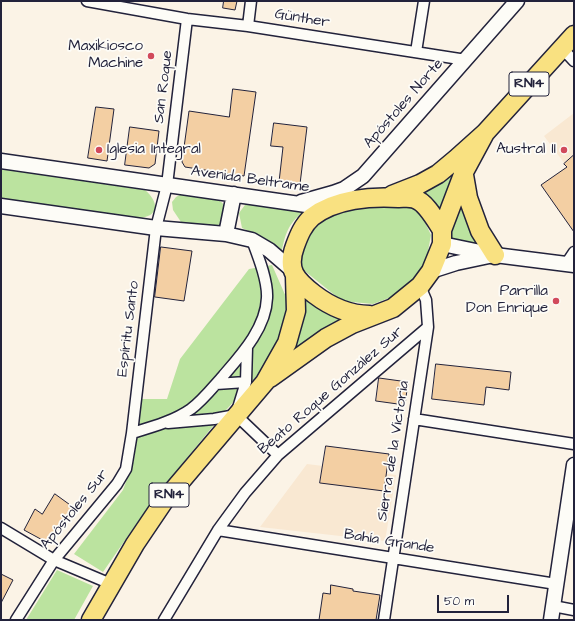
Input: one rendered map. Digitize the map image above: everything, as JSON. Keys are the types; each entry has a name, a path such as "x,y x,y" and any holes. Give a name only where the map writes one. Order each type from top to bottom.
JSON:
{"highway":[{"name":"RN14","path":"387,197 420,184 438,174 485,133 568,41"},
{"name":"RN14","path":"265,382 326,338 352,324 393,308 420,286 432,271 464,172 485,133"},
{"path":"464,172 468,198 480,231 495,255"},
{"name":"RN14","path":"91,620 134,544 164,501 265,382 287,344 296,311 293,250 300,232 311,218 327,208 359,198 387,197 415,199 431,212 442,237"},
{"name":"RN14","path":"293,272 306,288 323,301 342,311 358,315 377,315"}],"main road":[{"name":"Apóstoles Norte","path":"297,204 339,191 362,176 517,1"},
{"name":"Avenida Beltrame","path":"1,160 327,208"},
{"path":"226,234 234,194"},
{"path":"1,206 156,228 226,234 252,240 269,250 293,272"},
{"path":"442,237 495,255 570,264"},
{"path":"432,271 456,263 495,255"},
{"path":"551,620 574,464"}],"street":[{"name":"Günther","path":"89,1 187,19 248,26 466,60"},
{"path":"248,26 251,1"},
{"path":"416,52 424,1"},
{"name":"San Roque","path":"156,228 167,185 187,19"},
{"path":"568,41 574,61"},
{"name":"Espíritu Santo","path":"132,433 156,228"},
{"path":"132,433 163,423 190,409 216,384 247,347 265,312 268,297 263,270 252,240"},
{"path":"570,264 574,252"},
{"name":"Sierra de la Victoria","path":"384,620 428,327 426,300 420,286"},
{"name":"Beato Roque González Sur","path":"164,620 218,530 245,493 278,455 428,327"},
{"path":"236,415 246,382 247,347"},
{"path":"216,384 246,382"},
{"path":"163,423 214,419 236,415"},
{"path":"236,415 278,455"},
{"path":"414,419 574,444"},
{"name":"Apóstoles Sur","path":"16,620 54,560 117,484 126,469 132,433"},
{"path":"1,528 54,560 111,584"},
{"name":"Bahía Grande","path":"218,530 556,584"},
{"path":"553,606 574,610"}],"shaded area":[{"name":"Austral II","path":"574,113 574,176 544,136"},
{"path":"307,464 396,475 385,541 260,527"}],"green space":[{"path":"464,167 442,220 410,189"},
{"path":"1,169 145,190 153,199 155,204 154,212 145,217 138,218 1,199"},
{"path":"183,193 208,196 220,201 224,204 226,209 224,222 219,225 209,226 181,222 173,210 172,202 176,197"},
{"path":"460,196 467,222 483,245 446,238"},
{"path":"387,201 404,202 421,214 431,235 426,262 405,292 373,304 342,301 301,268 297,253 303,231 330,212 362,208"},
{"path":"252,202 303,212 293,221 290,226 281,255 253,233 242,228 239,213 245,205"},
{"path":"272,265 290,306 282,337 262,370 227,409 155,497 103,572 74,554 123,490 134,460 142,399 167,399 180,359 249,269"},
{"path":"297,285 351,318 287,359"},
{"path":"57,570 93,586 74,620 26,620"}],"building":[{"path":"224,1 237,1 235,10 223,8"},
{"path":"233,89 256,92 244,176 185,167 182,162 189,111 229,117"},
{"path":"96,107 114,109 107,161 88,158"},
{"path":"274,123 307,127 300,184 279,182 283,147 271,146"},
{"path":"130,127 159,131 155,164 149,168 125,165"},
{"path":"574,155 574,232 541,185 567,167 564,164"},
{"path":"161,247 192,251 184,301 155,297"},
{"path":"436,364 511,372 509,390 486,387 484,405 432,399"},
{"path":"379,378 408,382 405,405 376,401"},
{"path":"326,446 389,454 384,491 320,483"},
{"path":"55,494 73,507 48,543 24,530 35,509 42,514"},
{"path":"1,574 13,580 1,603"},
{"path":"331,585 353,589 353,591 380,595 376,620 319,620 323,593 330,594"}],"place":[{"name":"Maxikiosco Machine","path":"151,56"},
{"name":"Iglesia Integral","path":"99,150"},
{"name":"Austral II","path":"564,150"},
{"name":"Parrilla Don Enrique","path":"556,301"}]}
